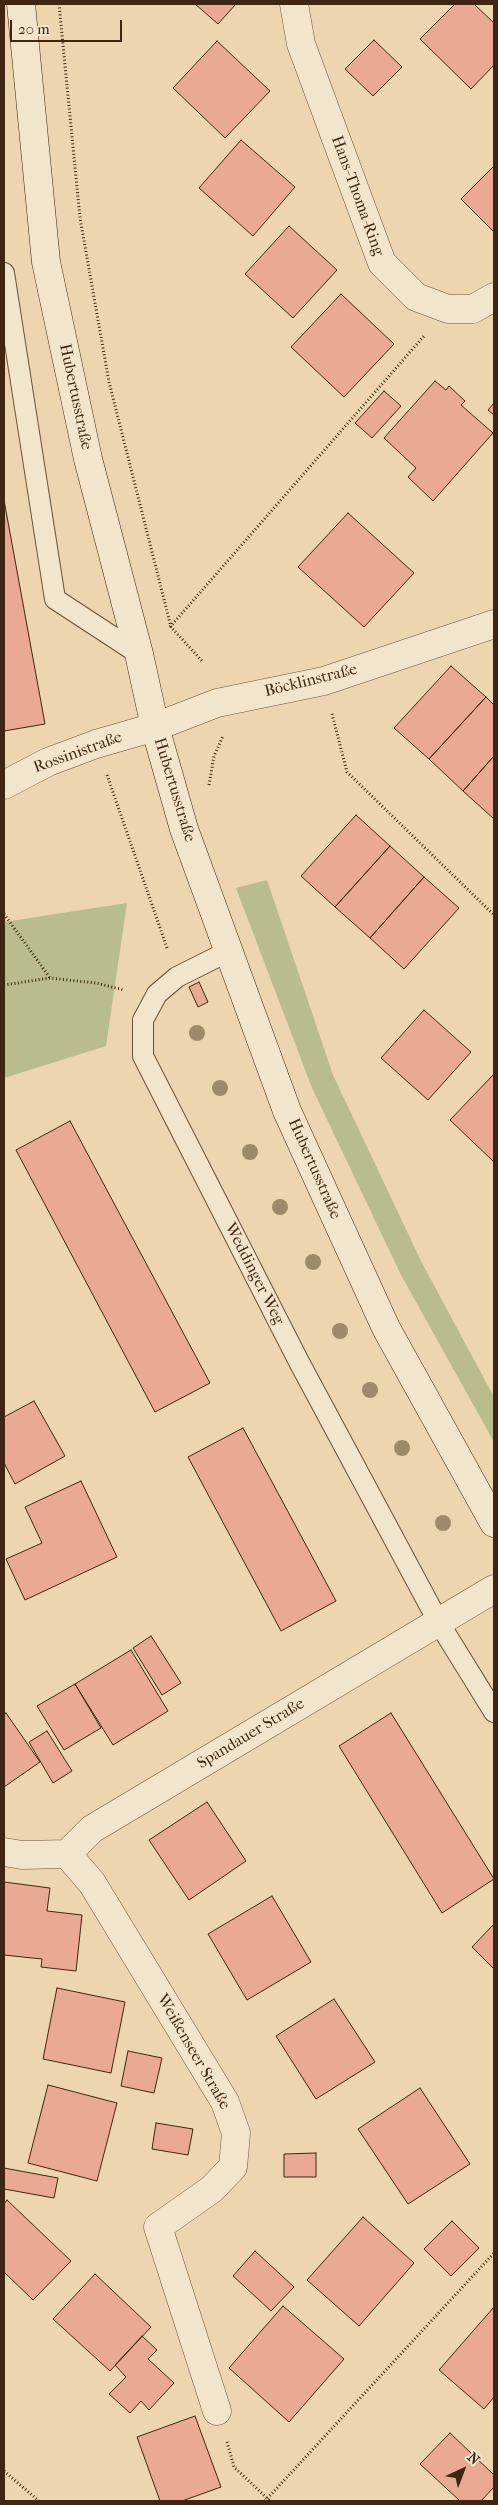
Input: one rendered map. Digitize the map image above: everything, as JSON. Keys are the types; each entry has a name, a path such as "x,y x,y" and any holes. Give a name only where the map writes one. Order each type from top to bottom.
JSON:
{"street":[{"name":"Hubertusstraße","path":"21,4 46,262 88,459 139,654 155,727 184,829 287,1111 386,1328 494,1523"},
{"name":"Hans-Thoma-Ring","path":"294,4 302,44 382,263 416,297 448,309 472,309 494,298"},
{"name":"Böcklinstraße","path":"155,727 217,703 324,681 494,624"},
{"name":"Rossinistraße","path":"4,785 48,762 96,744 155,727"},
{"name":"Spandauer Straße","path":"67,1854 92,1829 494,1589"},
{"path":"4,1852 22,1855 67,1854"},
{"name":"Weißenseer Straße","path":"67,1854 92,1883 220,2093 236,2133 233,2167 212,2189 158,2227 217,2411"}],"lane":[{"path":"4,272 55,600 139,654"},
{"name":"Weddinger Weg","path":"229,951 177,977 157,994 144,1020 143,1056 298,1360 439,1623 494,1712"}],"path":[{"path":"59,4 80,218 109,382 170,627 202,661"},
{"path":"139,654 170,627 448,309"},
{"path":"324,681 347,772 494,915"},
{"path":"210,791 208,782 214,756 226,730"},
{"path":"96,744 177,977"},
{"path":"4,914 50,978"},
{"path":"4,984 50,978 96,983 131,992 157,994"},
{"path":"217,2411 234,2467 268,2500 494,2253"},
{"path":"4,2471 39,2501"}],"green space":[{"path":"267,880 333,1075 421,1261 494,1397 494,1442 401,1275 312,1088 236,888"},
{"path":"127,903 106,1046 4,1078 4,922"}],"building":[{"path":"195,4 236,4 218,24"},
{"path":"455,4 474,4 494,23 494,65 471,89 420,39"},
{"path":"374,40 402,67 373,96 345,69"},
{"path":"217,41 270,91 225,138 173,88"},
{"path":"241,140 295,187 253,236 199,188"},
{"path":"494,166 494,232 461,199"},
{"path":"289,226 337,270 293,318 245,274"},
{"path":"341,294 394,344 344,397 291,347"},
{"path":"435,381 446,390 449,386 465,401 461,405 493,433 433,501 408,477 416,468 384,438"},
{"path":"384,391 401,406 372,438 355,423"},
{"path":"494,403 494,415 488,410"},
{"path":"4,500 45,724 4,731"},
{"path":"348,513 414,573 364,627 298,567"},
{"path":"451,666 486,697 429,759 394,728"},
{"path":"486,697 494,705 494,756 463,791 429,759"},
{"path":"494,756 494,819 463,791"},
{"path":"356,815 390,846 335,907 301,876"},
{"path":"390,846 424,877 370,938 335,907"},
{"path":"424,877 459,908 404,969 370,938"},
{"path":"199,982 208,1002 198,1007 189,987"},
{"path":"424,1010 471,1052 428,1100 381,1058"},
{"path":"494,1074 494,1162 450,1120"},
{"path":"70,1121 210,1383 155,1412 16,1150"},
{"path":"34,1401 65,1456 15,1484 4,1463 4,1417"},
{"path":"243,1428 336,1601 281,1631 188,1457"},
{"path":"81,1481 117,1557 25,1600 6,1559 42,1543 25,1507"},
{"path":"151,1636 181,1683 162,1695 133,1648"},
{"path":"131,1650 168,1711 113,1745 75,1684"},
{"path":"75,1684 101,1728 64,1750 37,1706"},
{"path":"6,1713 40,1762 4,1787 4,1714"},
{"path":"391,1713 494,1879 442,1913 339,1746"},
{"path":"47,1731 72,1771 53,1783 29,1742"},
{"path":"207,1802 246,1861 189,1900 149,1840"},
{"path":"4,1882 50,1888 47,1911 82,1915 76,1971 41,1967 42,1959 4,1955"},
{"path":"272,1896 311,1962 247,2000 208,1934"},
{"path":"494,1924 494,1969 472,1947"},
{"path":"57,1988 125,2002 111,2073 43,2059"},
{"path":"334,1999 375,2062 316,2099 276,2036"},
{"path":"128,2051 162,2058 154,2093 121,2086"},
{"path":"48,2085 117,2103 97,2181 28,2163"},
{"path":"420,2088 470,2164 408,2204 358,2129"},
{"path":"156,2123 193,2129 188,2155 152,2149"},
{"path":"316,2153 316,2177 284,2177 284,2154"},
{"path":"4,2168 58,2178 54,2198 4,2189"},
{"path":"7,2200 71,2261 33,2300 4,2272 4,2204"},
{"path":"363,2217 414,2263 359,2326 307,2280"},
{"path":"452,2221 479,2248 451,2276 424,2249"},
{"path":"255,2251 294,2287 271,2311 233,2276"},
{"path":"95,2274 151,2327 110,2371 53,2319"},
{"path":"283,2306 344,2359 289,2422 229,2368"},
{"path":"494,2307 494,2397 484,2409 439,2370"},
{"path":"142,2336 157,2350 148,2359 174,2383 149,2410 141,2401 130,2413 109,2394 126,2377 115,2365"},
{"path":"195,2416 221,2487 182,2501 160,2501 137,2437"},
{"path":"450,2433 494,2475 494,2487 481,2501 460,2501 420,2464"}]}
